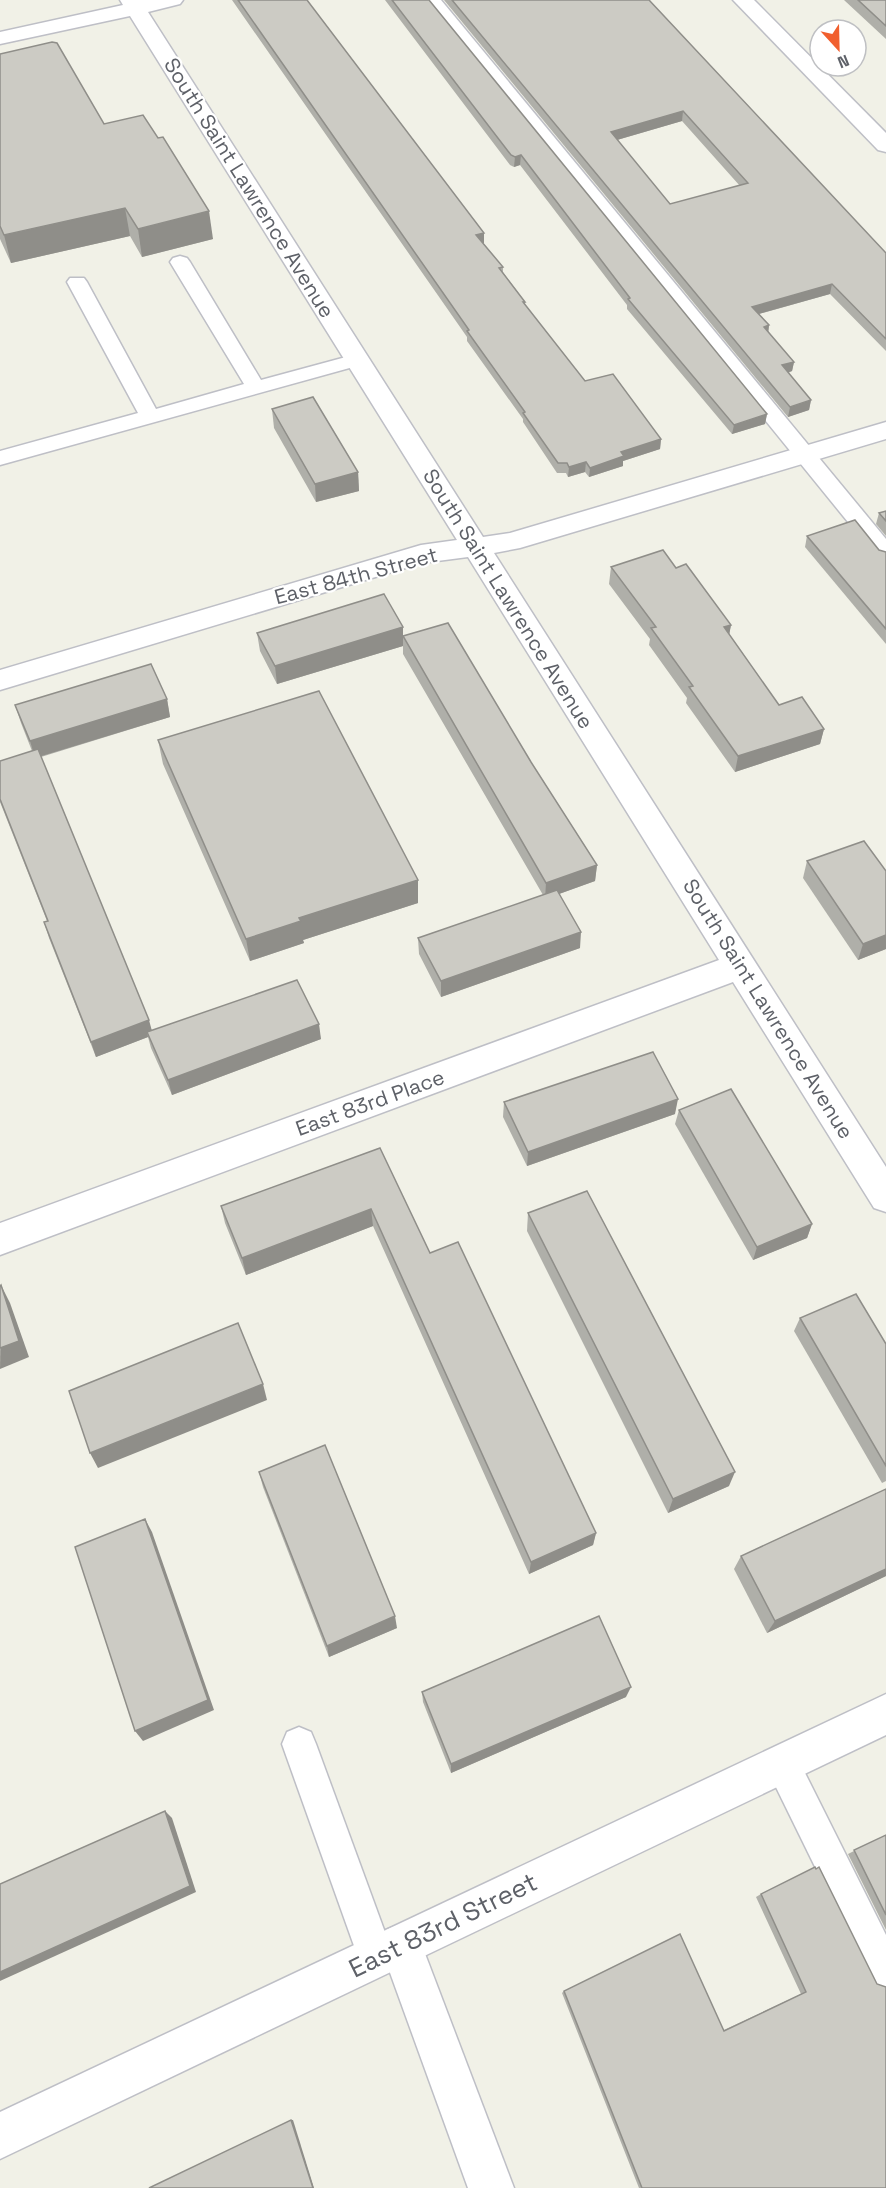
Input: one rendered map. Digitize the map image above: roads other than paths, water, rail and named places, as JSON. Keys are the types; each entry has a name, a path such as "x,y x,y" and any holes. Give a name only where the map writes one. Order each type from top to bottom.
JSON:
{"street":[{"path":"0,38 133,4 173,0"},
{"path":"743,0 886,144"},
{"name":"South Saint Lawrence Avenue","path":"133,4 886,1197"},
{"name":"East 84th Street","path":"0,680 421,554 511,542 886,430"},
{"name":"East 83rd Place","path":"0,1239 740,966"},
{"name":"East 83rd Street","path":"0,2136 886,1714"},
{"path":"388,1951 490,2188"}],"lane":[{"path":"432,0 886,554"},
{"path":"180,262 256,388"},
{"path":"77,282 150,417"},
{"path":"0,458 357,360"},
{"path":"299,1744 388,1951"},
{"path":"782,1763 886,1972"}]}
